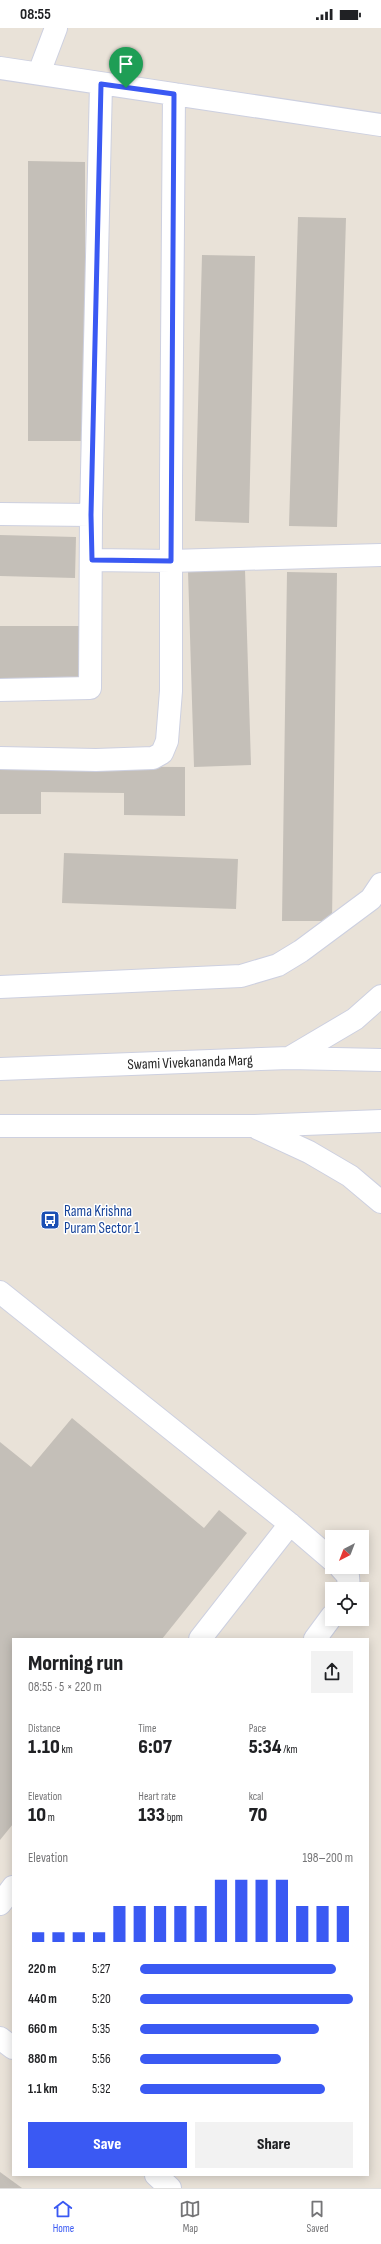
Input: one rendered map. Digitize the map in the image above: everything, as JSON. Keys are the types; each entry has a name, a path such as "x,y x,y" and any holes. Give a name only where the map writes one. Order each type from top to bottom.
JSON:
{"street":[{"path":"39,73 56,28"},
{"path":"0,68 381,125"},
{"path":"0,690 90,688 92,560 91,515 101,84"},
{"path":"0,758 132,760 153,758 162,753 166,747 170,725 174,94"},
{"path":"0,514 91,515"},
{"path":"92,560 171,561 381,555"},
{"path":"0,987 241,976 260,972 278,965 301,951 371,899 381,884"},
{"path":"289,1058 355,1019 381,996"},
{"name":"Swami Vivekananda Marg","path":"0,1069 289,1058 381,1060"},
{"path":"0,1126 254,1126 381,1121"},
{"path":"254,1126 309,1152 350,1176 381,1202"},
{"path":"0,1292 290,1524 325,1554"},
{"path":"201,1638 290,1524"},
{"path":"316,1638 325,1625"},
{"path":"0,1904 12,1887"},
{"path":"0,2038 12,2047"},
{"path":"157,2176 170,2188"}],"building":[{"path":"28,161 85,162 85,441 28,441"},
{"path":"298,217 346,218 337,527 289,526"},
{"path":"202,255 255,256 249,523 195,521"},
{"path":"0,535 76,537 75,578 0,576"},
{"path":"245,570 251,765 194,767 188,571"},
{"path":"287,572 337,573 332,921 282,921"},
{"path":"0,626 86,626 85,684 0,683"},
{"path":"0,766 185,767 185,816 124,815 124,793 41,792 41,814 0,814"},
{"path":"64,853 238,859 236,909 62,903"},
{"path":"72,1418 204,1528 219,1510 247,1533 163,1638 12,1638 12,1825 0,1840 0,1442 31,1467"},
{"path":"0,2172 22,2188 0,2188"}],"place":[{"name":"Rama Krishna Puram Sector 1","path":"50,1220"}],"route":[{"path":"101,84 126,88 174,94 171,561 92,560 91,515 101,84"}]}
